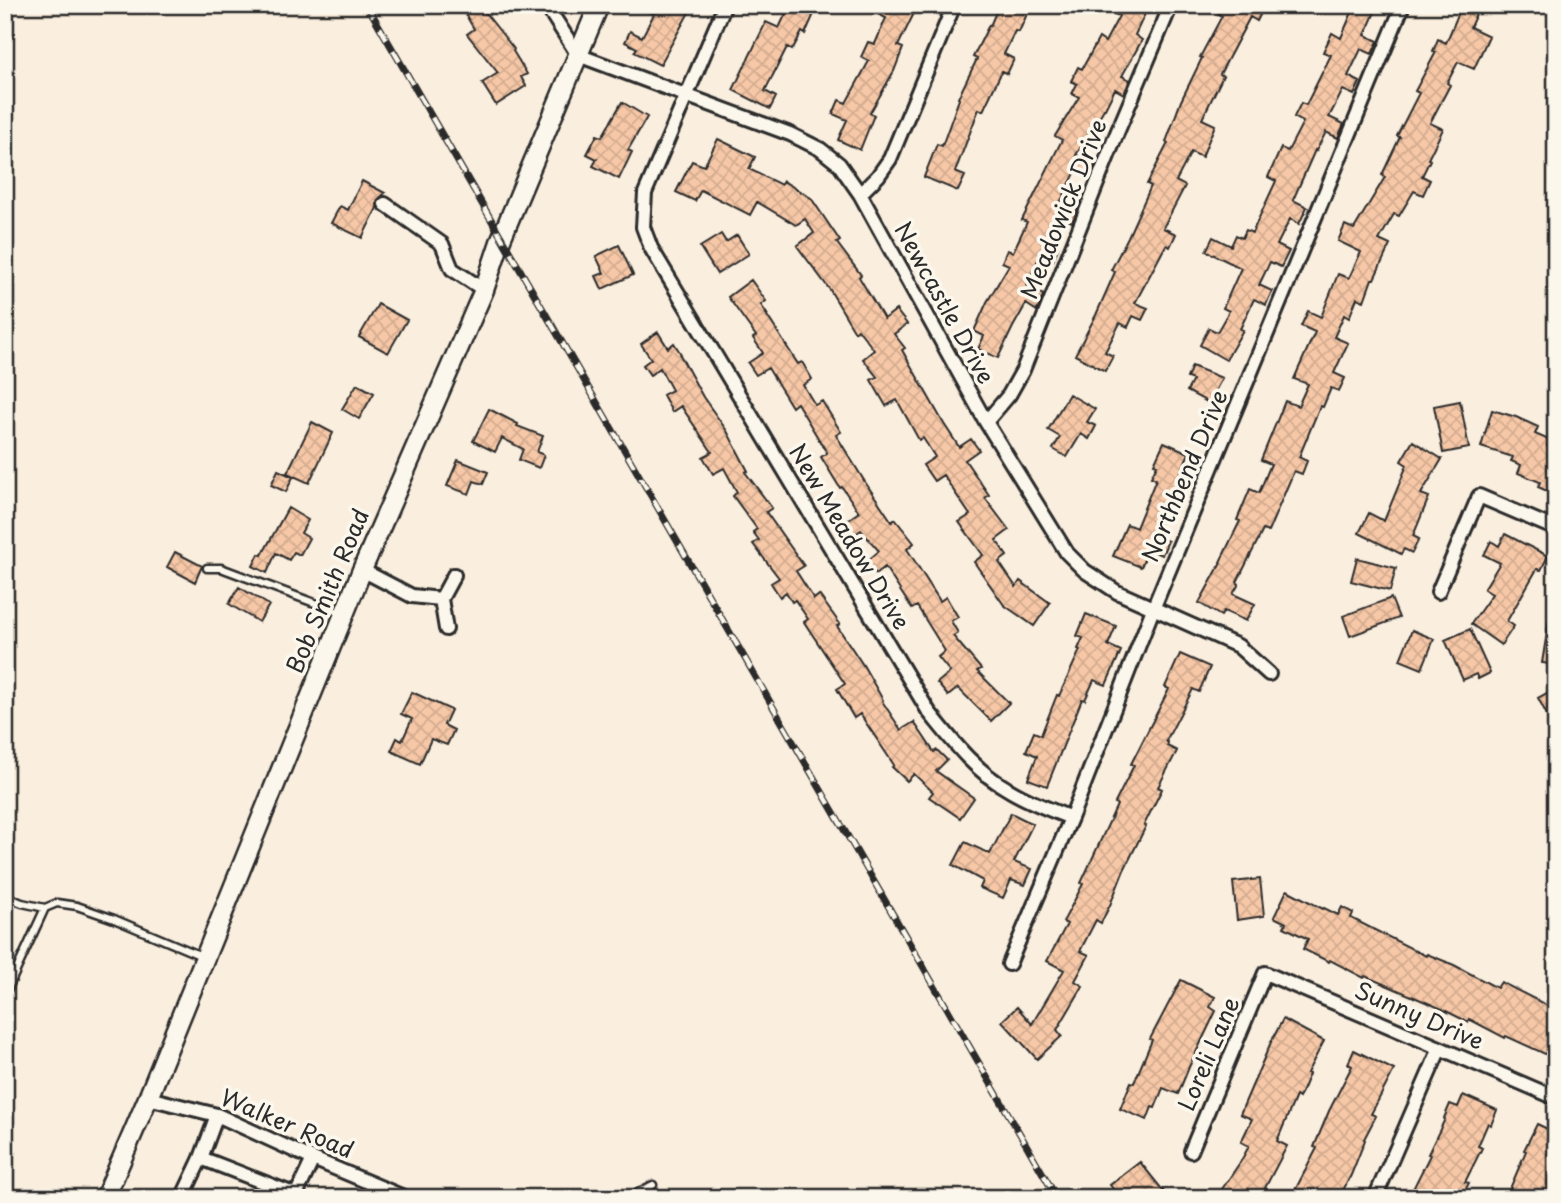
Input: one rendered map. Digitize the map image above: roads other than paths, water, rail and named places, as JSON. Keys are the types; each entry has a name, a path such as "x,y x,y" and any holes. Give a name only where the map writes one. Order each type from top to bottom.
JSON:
{"street":[{"path":"546,5 578,55"},
{"name":"Bob Smith Road","path":"105,1198 362,570 484,290 501,239 599,5"},
{"path":"687,95 725,5"},
{"path":"860,194 890,159 954,5"},
{"name":"Meadowick Drive","path":"986,422 1009,395 1023,370 1117,132 1171,5"},
{"name":"Northbend Drive","path":"1009,964 1403,5"},
{"name":"Newcastle Drive","path":"578,55 790,134 820,149 839,163 860,194 986,422 1067,553 1085,571 1117,592 1238,646 1269,674"},
{"name":"New Meadow Drive","path":"687,95 645,192 643,226 651,248 929,712 961,751 987,775 1005,788 1071,818"},
{"path":"385,204 442,244 452,269 484,290"},
{"path":"1437,592 1479,496 1556,529"},
{"path":"362,570 412,596 441,599"},
{"path":"446,629 441,599 454,575"},
{"name":"Sunny Drive","path":"1265,973 1556,1098"},
{"name":"Loreli Lane","path":"1191,1151 1265,973"},
{"path":"1376,1198 1440,1048"},
{"name":"Walker Road","path":"148,1098 216,1115 406,1198"},
{"path":"182,1198 201,1158 216,1115"},
{"path":"201,1158 296,1195 313,1159"}],"lane":[{"path":"207,568 221,568 344,614"},
{"path":"5,896 45,908 57,903 77,906 205,958"},
{"path":"5,995 45,908"},
{"path":"632,1198 653,1185"}],"railway":[{"path":"367,5 1057,1198"}]}
